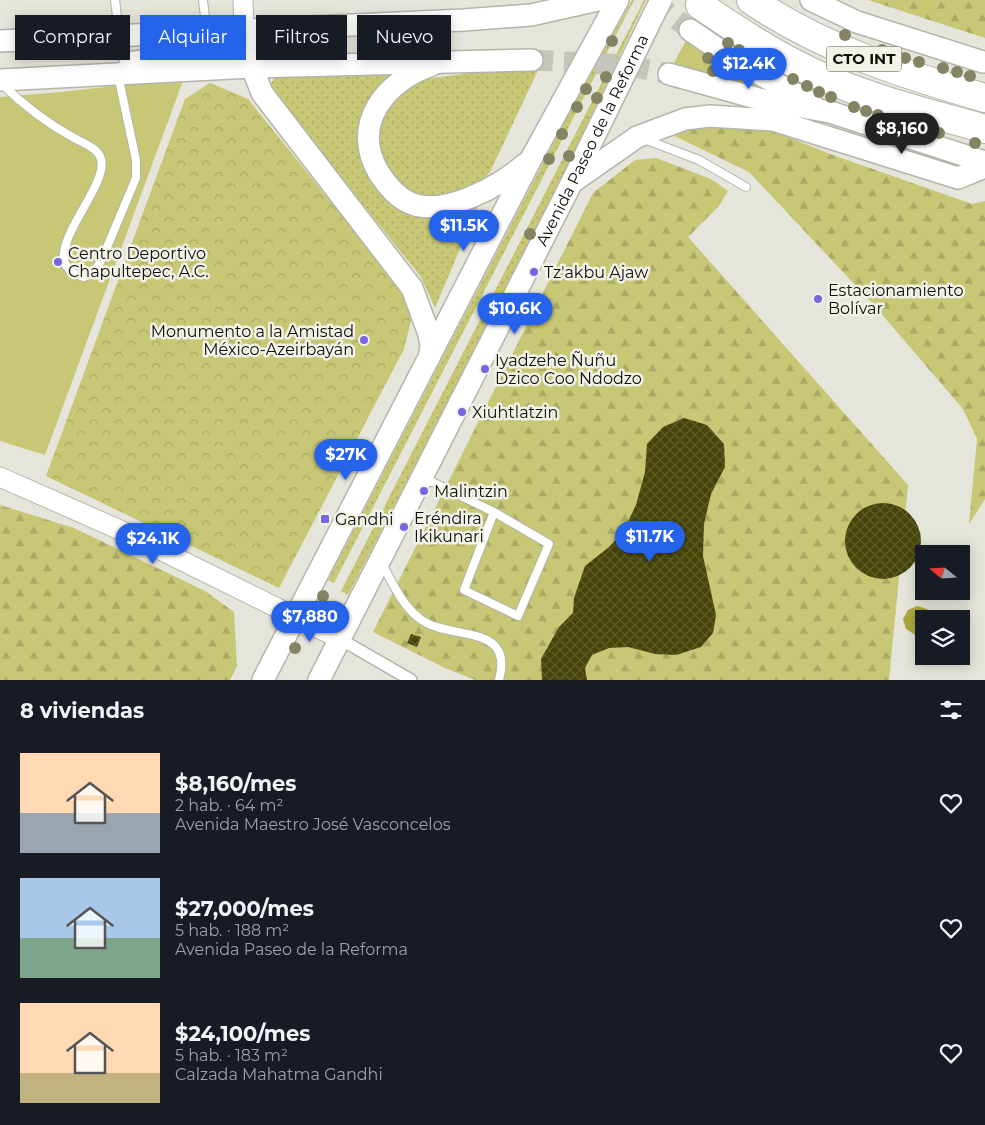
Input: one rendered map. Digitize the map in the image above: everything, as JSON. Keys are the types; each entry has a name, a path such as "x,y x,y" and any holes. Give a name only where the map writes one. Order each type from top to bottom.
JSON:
{"highway":[{"name":"CTO INT","path":"751,0 814,37 865,60 985,98"},
{"name":"CTO INT","path":"700,5 752,40 818,76 856,91 985,129"}],"main road":[{"path":"464,20 522,0"},
{"path":"246,29 464,20 531,15 598,0"},
{"path":"262,680 428,362 531,159 618,0"},
{"name":"CTO INT","path":"815,2 858,22 983,62"},
{"name":"Avenida Paseo de la Reforma","path":"319,680 572,182 657,7"},
{"path":"690,30 734,60 830,112"},
{"path":"0,41 15,40"},
{"path":"118,74 124,64 143,60"},
{"path":"0,80 252,67 532,60"},
{"path":"443,61 413,72 386,93 374,111 367,138 374,165 386,186 409,202 435,208 470,198 511,178 531,159"},
{"path":"252,67 262,93 412,288 430,334 431,346 428,362"},
{"path":"669,74 763,100 830,112 985,162"},
{"path":"572,182 637,137 685,120 710,116 734,116 773,120 958,178 985,166"}],"street":[{"path":"243,0 244,15"},
{"path":"246,38 252,67"},
{"path":"0,477 120,530 340,639 411,680"}],"lane":[{"path":"116,0 117,15"},
{"path":"203,1 203,15"},
{"path":"0,80 26,107 95,150 101,159 101,172 67,240 64,255 66,266 73,274 84,277 94,272 102,259 136,178 136,160 118,74"},
{"path":"637,137 698,160 746,186"},
{"path":"422,477 494,512 549,544 518,616 464,590 494,512"},
{"path":"380,560 410,610 419,619 435,627 485,638 495,645 502,656 499,680"}],"green space":[{"path":"632,0 634,0 334,583 328,580 560,130"},
{"path":"644,0 646,0 542,219 348,595 341,591"},
{"path":"868,0 985,0 985,38"},
{"path":"686,40 766,90 674,63"},
{"path":"541,64 490,172 479,184 449,199 415,195 400,186 381,158 378,141 380,123 398,94 425,79"},
{"path":"399,70 367,106 386,197 481,199 435,308 421,277 272,91 270,85 276,75"},
{"name":"Centro Deportivo Chapultepec, A.C.","path":"184,78 45,455 0,441 0,97"},
{"path":"210,83 248,99 408,298 411,320 404,349 279,588 46,476 185,99"},
{"path":"729,126 771,130 830,154 972,204 985,201 985,499 969,524 977,439 963,409 873,304 749,172 668,133 696,128"},
{"path":"656,158 711,179 728,191 718,207 688,237 908,485 889,680 475,680 445,668 373,632 593,193 635,160"},
{"path":"0,505 74,528 205,591 234,612 237,666 230,680 0,680"}],"water":[{"path":"917,606 928,610 915,610 915,635 906,629 903,619 908,610"}],"building":[{"path":"684,418 707,425 724,444 725,467 711,494 704,524 703,556 716,615 713,633 701,647 676,655 655,654 628,647 609,648 592,655 585,668 587,680 542,680 541,659 559,627 573,613 574,598 585,566 609,547 623,532 636,505 645,472 647,444 663,427"},
{"path":"883,503 897,506 910,514 920,534 920,545 915,545 915,560 910,568 897,576 883,579 869,576 856,568 848,555 845,541 848,527 856,514 869,506"},
{"path":"411,634 421,637 417,647 407,643"}],"tunnel":[{"path":"652,0 690,30"},
{"path":"532,60 625,65 669,74"}],"place":[{"name":"Centro Deportivo Chapultepec, A.C.","path":"58,262"},
{"name":"Tz'akbu Ajaw","path":"534,272"},
{"name":"Estacionamiento Bolívar","path":"818,299"},
{"name":"Monumento a la Amistad México-Azeirbayán","path":"364,340"},
{"name":"Iyadzehe Ñuñu Dzico Coo Ndodzo","path":"485,369"},
{"name":"Xiuhtlatzin","path":"462,412"},
{"name":"Malintzin","path":"424,491"},
{"name":"Gandhi","path":"325,519"},
{"name":"Eréndira Ikikunari","path":"404,527"}]}
